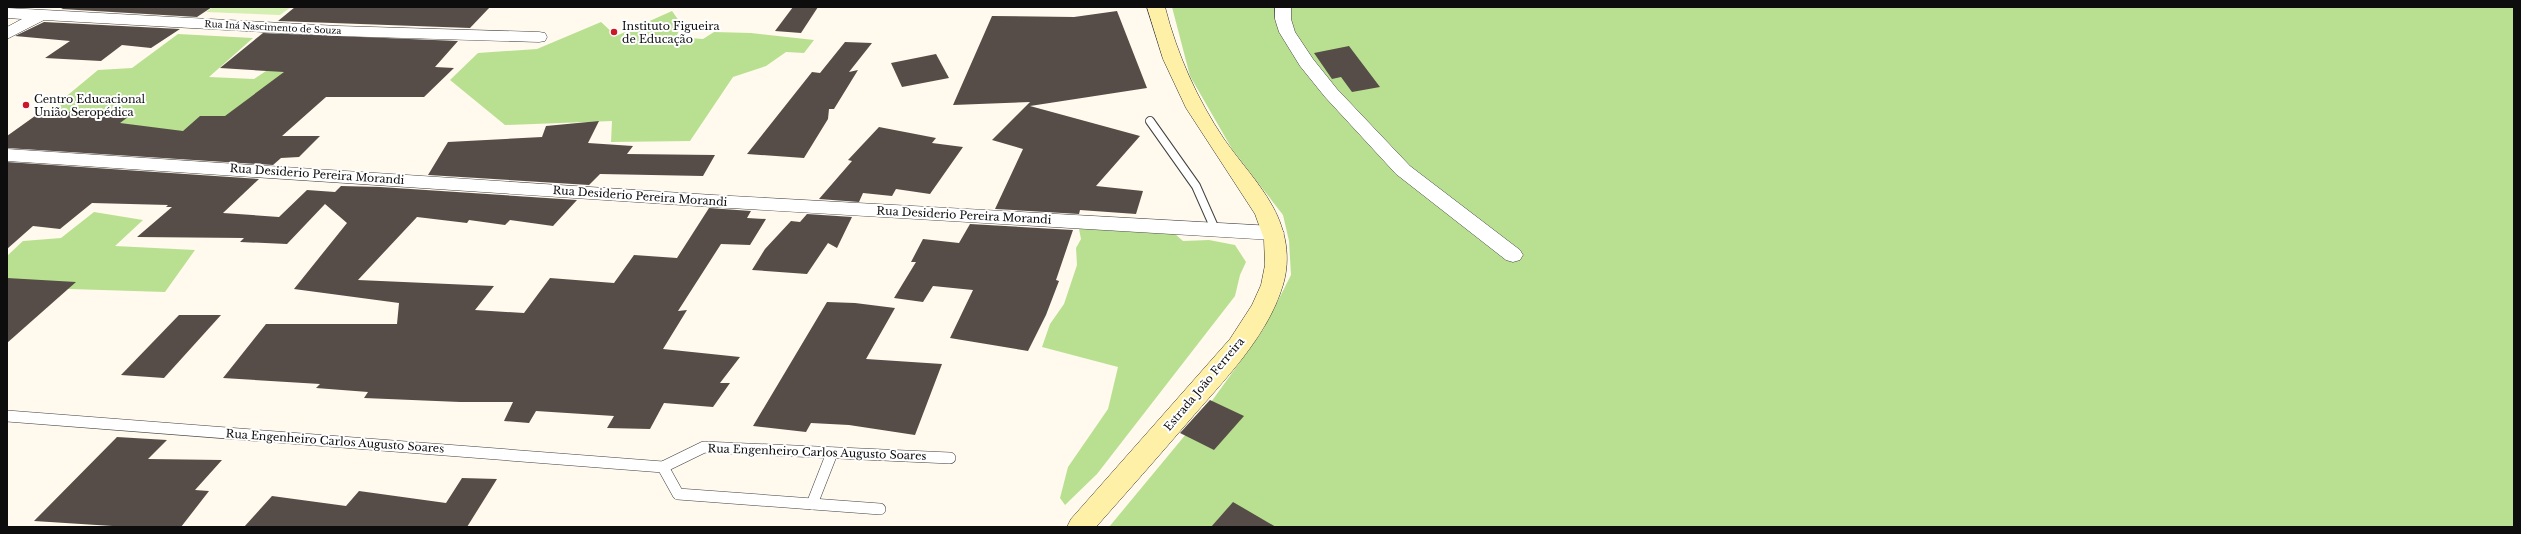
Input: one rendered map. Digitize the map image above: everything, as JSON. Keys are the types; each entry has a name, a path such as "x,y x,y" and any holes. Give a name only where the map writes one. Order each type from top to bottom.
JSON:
{"street":[{"name":"Estrada João Ferreira","path":"1080,527 1226,361 1249,329 1273,278 1276,266 1274,233 1256,197 1215,139 1183,84 1162,36 1156,7"},
{"path":"1283,7 1283,19 1287,32 1306,62 1336,99 1403,170 1513,255"},
{"path":"7,34 48,11"},
{"name":"Rua Iná Nascimento de Souza","path":"7,13 48,11 338,31 538,37"},
{"name":"Rua Desiderio Pereira Morandi","path":"7,155 296,172 721,202 1274,233"}],"lane":[{"path":"1150,121 1196,186 1216,229"},
{"name":"Rua Engenheiro Carlos Augusto Soares","path":"7,416 664,467 704,447 950,458"},
{"path":"812,504 832,453"},
{"path":"664,467 678,494 880,509"}],"green space":[{"path":"213,7 291,7 280,15 206,12"},
{"path":"1172,7 2514,7 2514,527 1109,527 1201,416 1263,330 1291,275 1289,241 1283,215 1232,149 1190,76"},
{"path":"672,11 682,25 676,37 703,39 714,32 751,33 814,40 804,53 786,52 766,66 733,77 690,141 611,142 612,121 505,125 450,80 478,53 537,49 601,22 616,36"},
{"path":"178,34 253,38 209,77 254,79 293,53 310,62 202,141 45,114 98,70 132,68"},
{"path":"94,212 143,220 115,246 195,250 165,292 7,287 7,256 23,241 61,238"},
{"path":"1079,229 1175,234 1183,241 1209,240 1235,245 1246,262 1240,275 1235,296 1097,474 1065,505 1060,498 1068,467 1108,409 1118,367 1042,347 1050,324 1064,304 1077,265 1076,248 1081,239"}],"building":[{"path":"65,7 212,7 197,17 61,9"},
{"path":"295,7 490,7 470,28 278,21"},
{"path":"793,7 818,7 801,33 775,31"},
{"path":"1117,11 1147,88 1030,106 1140,136 1096,186 1143,191 1136,214 1080,210 1079,214 995,209 1023,149 992,140 1030,102 953,105 992,16 1074,17"},
{"path":"44,22 180,29 151,48 122,45 101,61 45,58 70,41 15,36"},
{"path":"263,33 458,41 435,67 454,68 424,97 326,97 282,136 320,136 299,157 281,158 273,165 7,148 7,136 42,111 132,114 120,123 183,131 200,116 225,116 284,72 220,68"},
{"path":"845,42 872,43 849,72 858,70 834,109 829,109 828,119 804,158 747,154 812,72 820,73"},
{"path":"1349,46 1380,87 1352,92 1341,77 1332,79 1314,53"},
{"path":"936,54 949,78 902,87 891,63"},
{"path":"599,121 588,143 633,146 627,154 715,155 703,176 600,174 589,185 428,175 448,142 542,137 546,126"},
{"path":"879,127 936,138 932,143 963,147 930,194 896,189 892,196 863,193 859,202 819,199 852,161 848,160"},
{"path":"7,162 259,179 223,213 279,217 307,190 335,192 341,186 380,187 577,200 553,226 510,220 505,225 469,220 467,223 417,217 358,280 494,286 475,310 524,313 550,278 614,283 634,255 677,258 709,208 751,211 747,218 766,219 750,245 721,244 678,311 687,310 663,349 740,357 720,383 730,383 713,407 664,403 650,429 607,428 614,416 536,411 529,423 504,421 513,402 460,402 364,398 368,392 316,388 320,384 223,378 266,324 397,324 399,303 294,289 347,223 325,204 287,244 240,242 244,238 137,237 172,207 166,207 168,205 92,203 60,229 33,226 7,249"},
{"path":"807,214 852,217 837,248 828,243 807,274 752,270 765,249 791,221 800,222"},
{"path":"970,224 1073,230 1056,280 1059,281 1046,315 1028,351 950,338 973,290 933,286 923,302 894,298 916,262 911,262 923,239 959,243"},
{"path":"7,278 76,282 7,343"},
{"path":"827,302 855,303 895,308 866,359 942,364 915,435 849,425 811,423 806,432 753,426"},
{"path":"179,315 221,315 164,378 121,375"},
{"path":"1210,400 1244,416 1214,450 1180,433"},
{"path":"117,437 167,440 148,459 222,460 195,490 209,491 181,527 128,527 34,521"},
{"path":"462,478 497,479 467,527 244,527 272,496 346,506 359,491 446,503"},
{"path":"1233,502 1276,527 1211,527"}],"place":[{"name":"Instituto Figueira de Educação","path":"614,32"},
{"name":"Centro Educacional União Seropédica","path":"26,105"}]}
